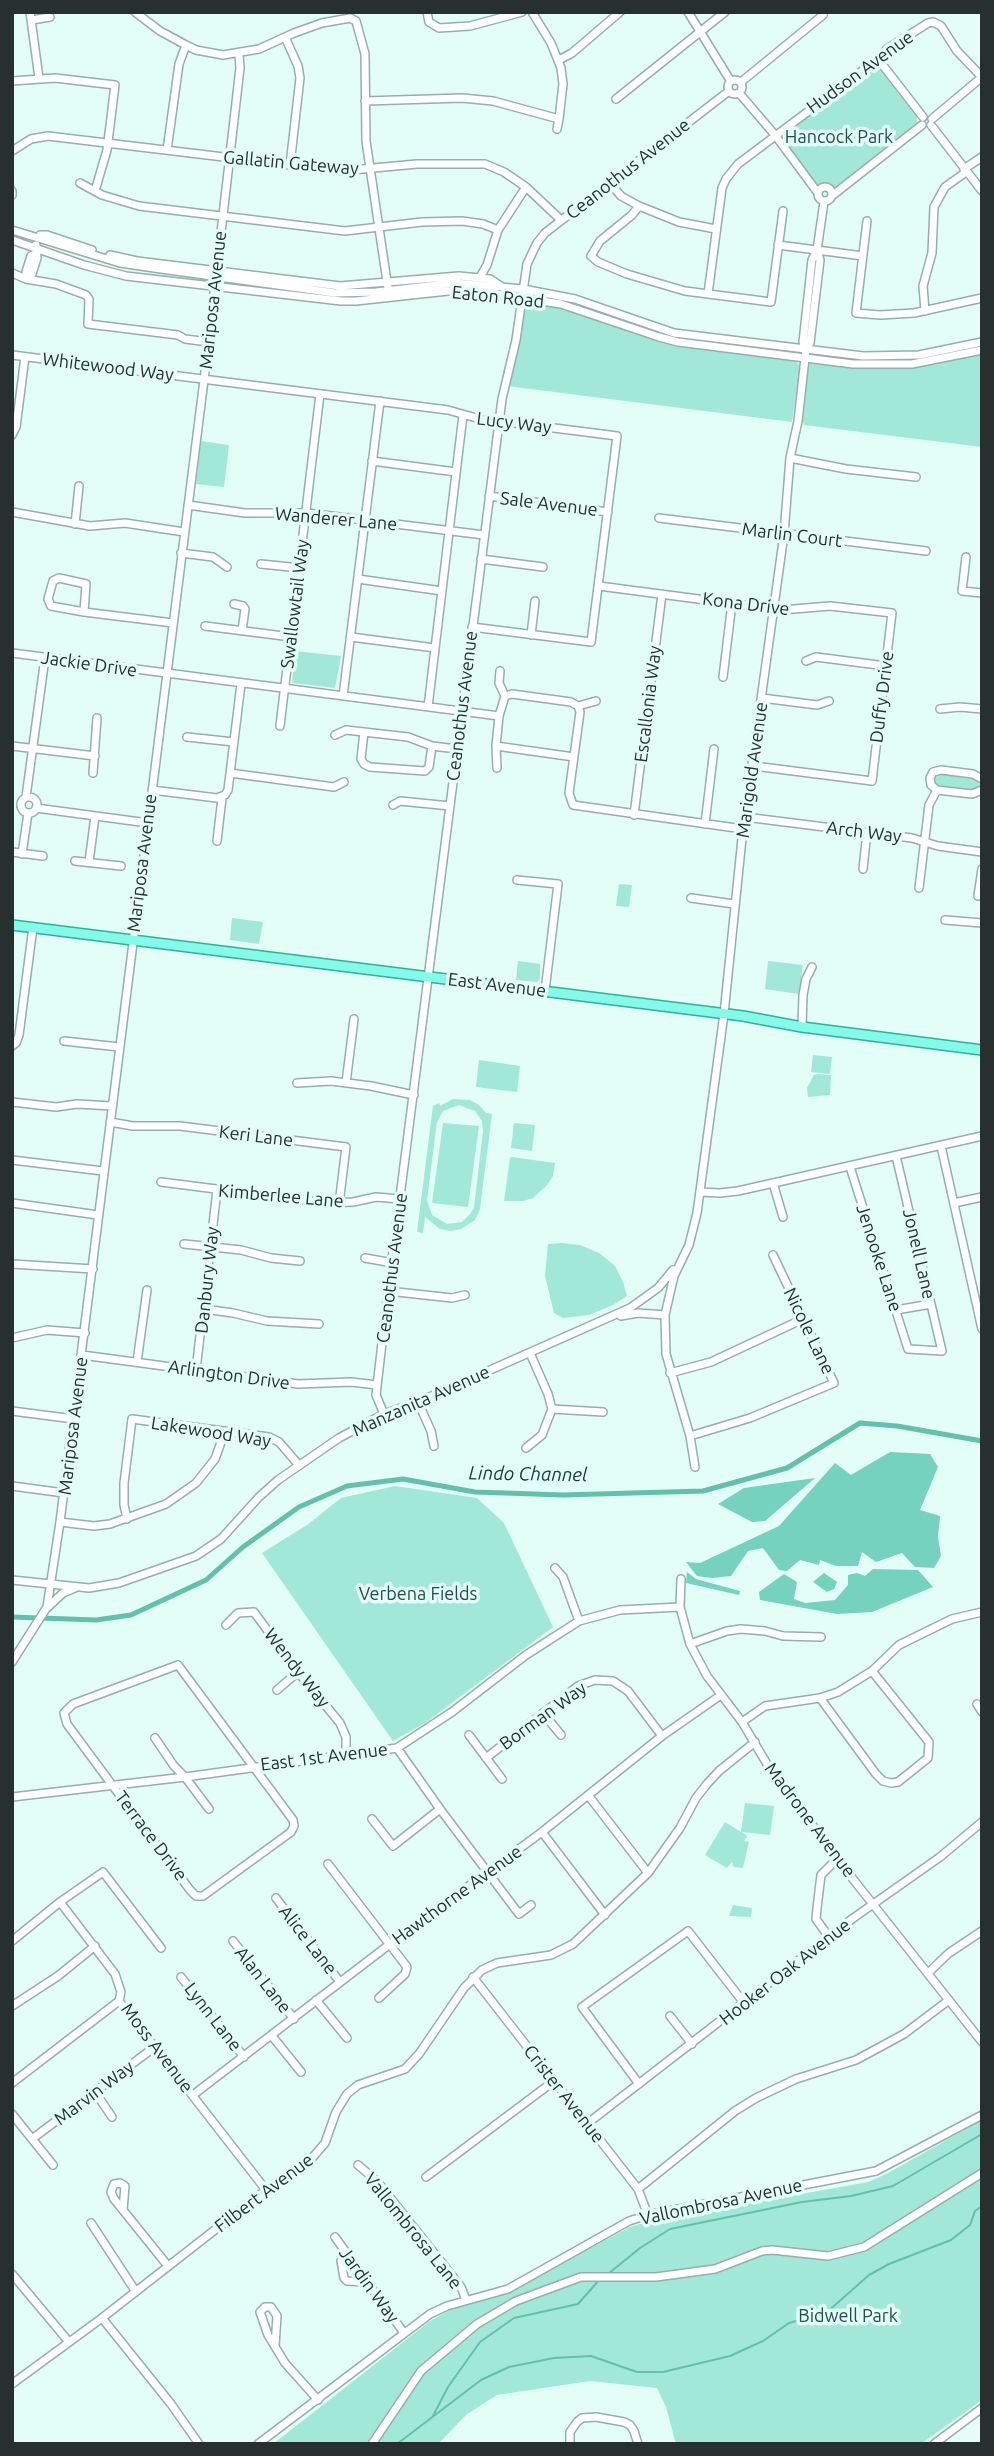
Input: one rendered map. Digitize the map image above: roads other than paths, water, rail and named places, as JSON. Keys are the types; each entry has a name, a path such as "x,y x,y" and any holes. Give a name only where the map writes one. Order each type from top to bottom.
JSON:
{"main road":[{"name":"East Avenue","path":"12,925 724,1014 982,1050"}],"street":[{"path":"135,12 160,31 186,45 212,54 239,54 259,49 322,23 354,19 358,23 364,43 370,170 388,290"},
{"path":"427,12 429,22 439,27 470,26 522,12"},
{"path":"532,12 558,60 563,83 557,129"},
{"path":"558,60 572,53 620,12"},
{"path":"688,12 730,80 729,91 732,94 739,93"},
{"path":"616,99 725,12"},
{"path":"741,82 823,15"},
{"path":"39,78 31,16 50,17"},
{"name":"Hudson Avenue","path":"708,294 720,197 726,179 738,164 878,59 893,44 910,36 923,25 933,22 941,26 952,44 982,77"},
{"path":"285,37 298,66 300,78 290,166"},
{"path":"167,150 179,64 186,45"},
{"name":"Mariposa Avenue","path":"12,1662 47,1607 61,1522 132,939 209,342 240,68 239,54"},
{"path":"878,59 982,191"},
{"path":"739,93 775,135 824,202 829,201 833,195 982,77"},
{"path":"12,81 39,78 115,85 108,142 95,191"},
{"path":"730,80 741,82"},
{"path":"739,93 742,89 741,82"},
{"name":"Ceanothus Avenue","path":"384,1414 376,1395 377,1385 472,627 504,389 516,340 531,253 545,233 729,91"},
{"path":"365,101 478,99 559,119"},
{"name":"Gallatin Gateway","path":"12,151 39,136 341,171 417,164 485,164 504,172 526,187 562,220"},
{"path":"925,312 923,286 932,253 934,206 945,187 982,157"},
{"path":"80,183 139,206 345,231 462,220 498,230"},
{"path":"610,183 621,196 639,206 688,225 716,229"},
{"path":"480,277 487,265 498,230 526,187"},
{"path":"818,193 825,187 831,190 833,195"},
{"name":"Marigold Avenue","path":"700,1192 724,1014 743,829 754,766 784,534 790,458 799,421 806,353 803,342 812,260 817,250 824,202"},
{"path":"639,206 600,241 591,256 597,262 673,288 771,302 783,211"},
{"path":"867,221 856,313 925,312 982,298"},
{"name":"Eaton Road","path":"12,230 120,263 216,274 335,293 455,283 502,287 570,306 678,342 863,356 902,356 982,342"},
{"path":"27,277 26,272 35,251 37,237"},
{"name":"Eaton Road","path":"12,240 35,251 118,274 341,301 434,276 480,277 495,280 502,287"},
{"path":"778,245 863,256"},
{"path":"12,273 86,295 89,299 88,324 178,335 185,339 209,342"},
{"name":"Eaton Road","path":"388,290 522,293"},
{"name":"Eaton Road","path":"806,353 853,364 892,365 937,360 982,350"},
{"name":"Whitewood Way","path":"12,355 204,380"},
{"path":"12,435 16,427 25,357"},
{"name":"Lucy Way","path":"204,380 448,410 487,421 617,436 591,642 531,635"},
{"name":"Swallowtail Way","path":"280,726 320,394"},
{"path":"343,696 380,401"},
{"path":"428,707 463,415"},
{"path":"790,458 846,469 916,477"},
{"path":"372,461 456,472"},
{"path":"75,524 79,486"},
{"name":"Sale Avenue","path":"489,496 608,512"},
{"name":"Wanderer Lane","path":"188,505 246,513 306,513 484,535"},
{"path":"12,512 90,526 125,523 184,531"},
{"name":"Marlin Court","path":"659,519 926,551"},
{"path":"181,553 213,557 227,567"},
{"path":"966,557 962,590 982,593"},
{"path":"481,559 543,567"},
{"path":"261,564 300,568"},
{"path":"84,612 86,584 59,578 53,580 48,599 51,606 84,612 173,624"},
{"path":"358,579 442,591"},
{"name":"Kona Drive","path":"599,586 791,611 830,606 892,613"},
{"name":"Escallonia Way","path":"634,815 662,594"},
{"path":"472,627 531,635 535,601"},
{"path":"723,677 732,603"},
{"path":"234,604 245,609 242,631"},
{"name":"Duffy Drive","path":"754,766 872,781 892,613"},
{"path":"205,626 291,637"},
{"path":"351,637 435,648"},
{"name":"Jackie Drive","path":"12,653 499,716"},
{"path":"806,661 816,657 886,666"},
{"path":"28,813 21,808 34,748 45,658"},
{"path":"500,671 499,683 505,696"},
{"path":"217,841 222,798 228,790 241,684"},
{"path":"497,768 495,746 502,699 505,696 524,695 571,702 578,706 580,712 570,802 577,807 743,829"},
{"path":"762,698 817,705 829,701"},
{"path":"578,706 596,701"},
{"path":"940,709 960,706 982,709"},
{"path":"93,773 97,718"},
{"path":"335,735 346,730 408,737 432,746 457,749"},
{"path":"364,732 361,759 370,767 425,771 429,768 432,746"},
{"path":"187,737 234,742"},
{"path":"12,746 95,756"},
{"path":"495,746 574,757"},
{"path":"705,824 715,749"},
{"path":"982,779 977,774 936,771 931,775 930,782 937,790 972,794 982,790"},
{"path":"230,774 334,787 344,782"},
{"path":"152,790 222,798"},
{"path":"919,888 930,801 937,790"},
{"path":"12,799 35,801 36,808"},
{"path":"394,804 401,801 450,806"},
{"path":"28,813 36,808"},
{"path":"36,808 148,823"},
{"path":"22,854 28,813"},
{"path":"89,862 95,816"},
{"name":"Arch Way","path":"745,817 867,832 982,852"},
{"path":"863,869 867,832"},
{"path":"12,852 43,856"},
{"path":"75,861 121,866"},
{"path":"978,896 982,869"},
{"path":"517,880 558,884 545,991"},
{"path":"691,898 734,904"},
{"path":"945,920 982,923"},
{"path":"12,1045 16,1044 19,1035 33,927"},
{"path":"802,1027 803,995 812,967"},
{"path":"346,1083 354,1019"},
{"path":"64,1041 119,1047"},
{"path":"297,1083 316,1080 346,1083 414,1095"},
{"path":"12,1102 56,1107 77,1104 112,1106"},
{"name":"Keri Lane","path":"110,1122 134,1126 180,1126 346,1147 339,1204"},
{"path":"695,1466 690,1436 666,1354 665,1315 674,1276 694,1229 700,1192 720,1193 773,1183 982,1136"},
{"path":"941,1146 982,1329"},
{"name":"Jonell Lane","path":"895,1156 942,1351 908,1349"},
{"path":"12,1160 103,1171"},
{"name":"Jenooke Lane","path":"850,1167 908,1349"},
{"name":"Kimberlee Lane","path":"162,1182 339,1204 376,1197 400,1199"},
{"path":"773,1183 783,1217"},
{"name":"Danbury Way","path":"196,1370 217,1190"},
{"path":"954,1203 982,1197"},
{"path":"12,1203 98,1214"},
{"path":"184,1244 300,1261"},
{"name":"Nicole Lane","path":"690,1436 750,1418 834,1383 773,1255"},
{"path":"365,1258 393,1263"},
{"name":"Manzanita Avenue","path":"12,1580 89,1588 119,1583 196,1556 221,1539 259,1497 298,1464 339,1438 384,1414 418,1402 630,1308 651,1294 680,1261"},
{"path":"12,1264 93,1269"},
{"path":"137,1362 147,1290"},
{"path":"388,1291 452,1298 465,1295"},
{"path":"896,1310 931,1304"},
{"path":"204,1309 267,1321 319,1324"},
{"path":"612,1317 638,1313 665,1315"},
{"path":"670,1373 711,1362 803,1320"},
{"path":"12,1338 47,1330 85,1333"},
{"path":"526,1448 542,1435 551,1409 548,1394 530,1353"},
{"name":"Arlington Drive","path":"82,1355 298,1384 351,1382 377,1385"},
{"path":"418,1402 431,1431 434,1446"},
{"path":"551,1409 603,1412"},
{"path":"12,1411 74,1419"},
{"name":"Lakewood Way","path":"127,1519 124,1483 132,1419 268,1437 279,1443 298,1464"},
{"path":"61,1522 94,1526 127,1519 166,1504 196,1483 215,1459 225,1431"},
{"path":"12,1486 64,1493"},
{"path":"555,1568 563,1577 579,1620"},
{"name":"Madrone Avenue","path":"681,1578 680,1607 690,1644 707,1676 755,1742 766,1764 982,2042"},
{"path":"47,1607 63,1593 76,1587"},
{"name":"East 1st Avenue","path":"12,1797 186,1777 397,1748 452,1712 526,1655 579,1620 620,1610 680,1607"},
{"name":"Wendy Way","path":"226,1625 239,1614 254,1612 298,1672 341,1723 346,1737 346,1755"},
{"path":"741,1722 765,1706 820,1698 848,1687 872,1671 899,1645 952,1619 982,1612"},
{"path":"690,1644 726,1631 741,1629 783,1636 821,1637"},
{"name":"Terrace Drive","path":"178,1665 289,1813 294,1826 291,1832 202,1896 196,1896 113,1785 67,1724 64,1713 73,1704 178,1665"},
{"path":"820,1698 876,1774 883,1781 898,1782 928,1758 929,1742 872,1671"},
{"path":"277,1690 298,1672"},
{"name":"Borman Way","path":"486,1758 578,1686 595,1679 621,1685 662,1736"},
{"name":"Hawthorne Avenue","path":"193,2095 542,1832 662,1736 721,1695"},
{"path":"977,1704 982,1712"},
{"path":"543,1713 561,1735"},
{"path":"469,1735 502,1779"},
{"path":"155,1738 209,1809"},
{"name":"Filbert Avenue","path":"13,2381 103,2318 320,2150 329,2136 341,2101 352,2089 397,2073 412,2062 473,1977 497,1963 561,1952 605,1915 648,1873 680,1828 696,1798 719,1770 755,1742"},
{"path":"397,1748 519,1914 531,1905"},
{"path":"588,1795 648,1873"},
{"path":"372,1819 393,1846 440,1809"},
{"name":"Hooker Oak Avenue","path":"588,2123 829,1937 940,1857 982,1822"},
{"path":"542,1832 605,1915"},
{"path":"829,1937 816,1919 817,1908 821,1875 838,1858"},
{"path":"328,1864 407,1967 405,1975 379,1998"},
{"path":"12,1941 103,1872 161,1948"},
{"name":"Alice Lane","path":"276,1898 340,1982"},
{"name":"Moss Avenue","path":"60,1902 115,1974 121,1992 119,2001 266,2190"},
{"path":"639,2084 582,2007 688,1931 744,2003"},
{"path":"928,1973 949,1953 982,1931"},
{"name":"Alan Lane","path":"233,1941 293,2019"},
{"path":"12,2006 58,1976 95,1946"},
{"name":"Lynn Lane","path":"181,1977 244,2057"},
{"name":"Crister Avenue","path":"473,1977 638,2189 648,2215"},
{"path":"316,2000 347,2038"},
{"path":"638,2189 756,2098 796,2079 856,2060 904,2034 949,2000"},
{"path":"12,2083 119,2001"},
{"path":"670,2016 692,2045"},
{"path":"272,2036 301,2072"},
{"name":"Marvin Way","path":"32,2139 156,2046"},
{"path":"426,2177 554,2081"},
{"path":"94,2092 112,2117"},
{"path":"12,2114 52,2165"},
{"name":"Vallombrosa Avenue","path":"258,2444 430,2314 466,2300 508,2289 629,2221 648,2215 876,2171 982,2115"},
{"name":"Vallombrosa Lane","path":"358,2165 377,2180 461,2287 466,2300"},
{"path":"372,2444 421,2371 477,2324 516,2301 581,2277 656,2277 715,2269 762,2251 828,2256 864,2247 982,2173"},
{"path":"123,2210 168,2266"},
{"path":"90,2223 136,2291"},
{"name":"Jardin Way","path":"335,2237 404,2333"},
{"path":"345,2252 341,2261 344,2278 347,2281 366,2282"},
{"path":"12,2274 69,2342"},
{"path":"275,2346 277,2316 271,2307 265,2307 260,2312 261,2320 275,2346 285,2363 318,2400"},
{"path":"103,2318 199,2444"},
{"path":"934,2444 982,2408"},
{"path":"570,2444 570,2432 577,2421 596,2417 630,2425 638,2444"}],"waterway":[{"name":"Lindo Channel","path":"12,1617 96,1620 131,1615 206,1580 243,1547 299,1507 347,1486 403,1479 475,1492 563,1495 703,1491 787,1468 860,1423 897,1426 982,1441"},
{"path":"608,2274 640,2248 670,2229 893,2186 982,2134"},
{"path":"397,2444 481,2380 509,2367 554,2358 591,2356 637,2372 663,2372 730,2356 763,2341 789,2323 826,2313 869,2275 889,2264 951,2240 970,2225 975,2211 982,2206"},
{"path":"433,2416 448,2387 480,2342 514,2318 578,2304 600,2279"}],"park label":[{"name":"Hancock Park","path":"839,137"},
{"name":"Verbena Fields","path":"418,1594"},
{"name":"Bidwell Park","path":"848,2316"}]}
